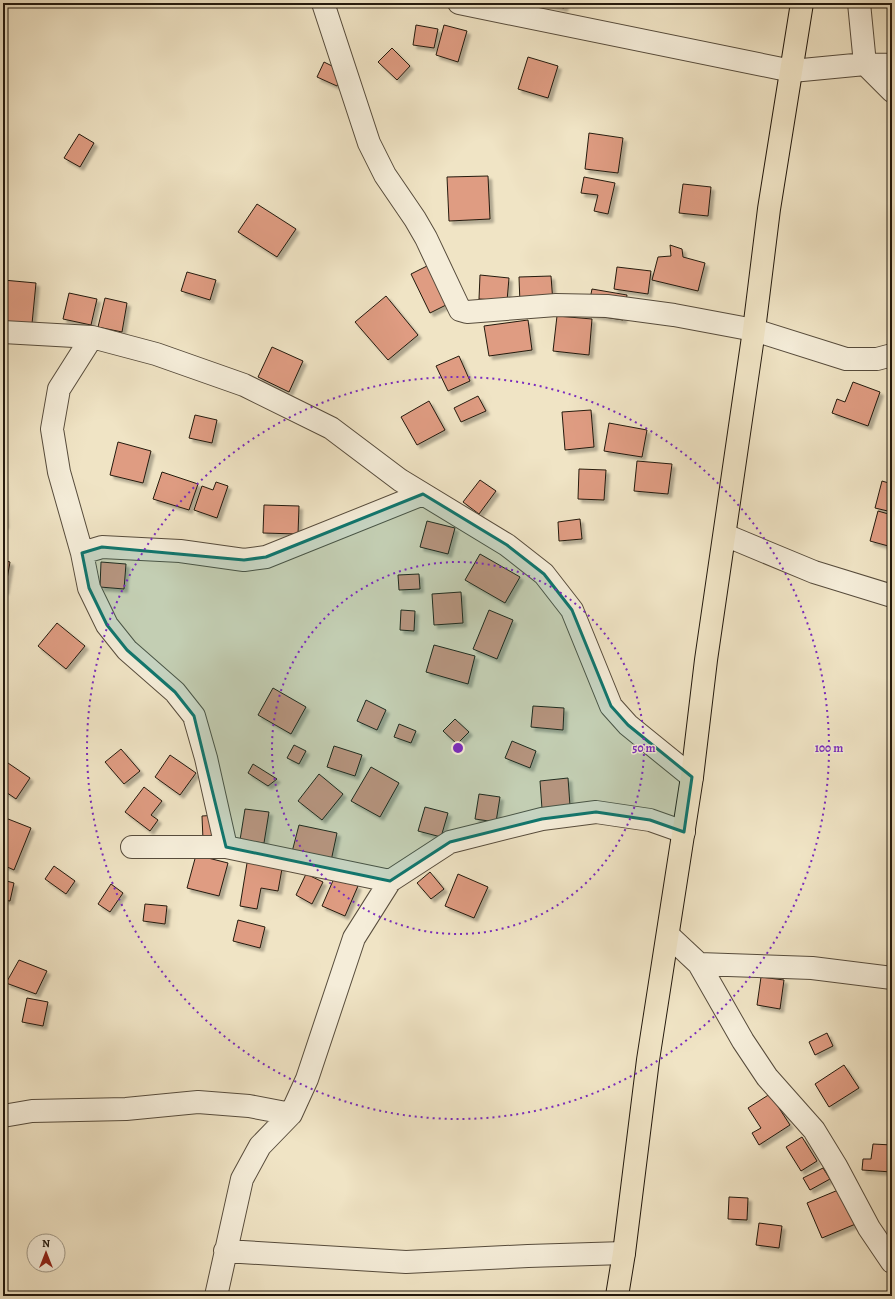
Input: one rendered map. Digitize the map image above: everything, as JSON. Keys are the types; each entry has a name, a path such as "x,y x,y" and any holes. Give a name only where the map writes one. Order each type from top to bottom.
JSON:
{"main road":[{"path":"617,1296 624,1253 648,1060 684,832 706,660 725,535 770,208 802,3"}],"street":[{"path":"323,3 370,143 385,175 426,238 460,310 467,312 556,305 607,306 674,315 754,330 846,359 877,359 892,355"},
{"path":"858,3 864,64 892,91"},
{"path":"471,4 792,71 864,64 892,65"},
{"path":"3,332 92,337 156,354 244,385 331,428 400,480 507,545 544,574 572,610 610,706 628,725 692,777"},
{"path":"92,337 59,389 52,429 59,472 82,553 89,588 107,625 127,650 175,692 194,716 206,758 226,847"},
{"path":"82,553 102,547 180,551 244,560 266,557 423,494"},
{"path":"725,535 814,572 892,596"},
{"path":"216,1296 242,1179 260,1146 291,1114 307,1079 354,938 390,881 450,842 542,819 596,812 650,820 684,832"},
{"path":"132,847 226,847 390,881"},
{"path":"668,935 699,964 743,1041 767,1077 814,1130 836,1166 869,1228 892,1262"},
{"path":"699,964 812,968 892,978"},
{"path":"3,1116 32,1110 126,1109 198,1102 249,1106 291,1114"},
{"path":"225,1251 406,1262 624,1253"}],"highlighted area":[{"path":"423,494 507,545 544,574 572,610 611,706 628,725 692,777 684,832 650,820 596,812 542,819 450,842 390,881 226,847 194,716 175,692 127,650 107,625 89,588 82,553 102,547 244,560 266,557"}],"building":[{"path":"540,3 565,3 564,8"},
{"path":"416,25 438,29 434,48 413,45"},
{"path":"444,25 467,31 458,62 436,55"},
{"path":"392,48 410,66 397,80 378,62"},
{"path":"528,57 558,66 548,98 518,89"},
{"path":"324,62 344,72 337,86 317,77"},
{"path":"589,133 623,138 618,173 585,169"},
{"path":"79,134 94,143 80,167 64,158"},
{"path":"488,176 490,219 449,221 447,177"},
{"path":"584,177 615,183 608,214 594,211 598,195 581,193"},
{"path":"683,184 711,187 708,216 679,213"},
{"path":"257,204 296,229 277,257 238,232"},
{"path":"670,245 682,249 683,257 705,263 698,291 652,280 658,257 671,256"},
{"path":"431,264 450,303 430,313 411,274"},
{"path":"617,267 651,271 648,294 614,289"},
{"path":"187,272 216,280 210,300 181,291"},
{"path":"480,275 509,278 507,301 479,299"},
{"path":"551,276 553,303 520,304 519,277"},
{"path":"3,280 36,283 31,334 3,322"},
{"path":"592,289 627,295 623,320 587,314"},
{"path":"69,293 97,299 91,325 63,319"},
{"path":"386,296 418,335 388,360 355,322"},
{"path":"105,298 127,303 122,332 98,327"},
{"path":"557,316 592,319 589,355 553,351"},
{"path":"528,320 532,350 489,356 484,326"},
{"path":"272,347 303,361 289,392 258,377"},
{"path":"459,356 470,381 448,391 436,366"},
{"path":"853,382 880,392 868,426 832,413 837,399 845,402"},
{"path":"478,396 486,411 461,422 454,408"},
{"path":"429,401 445,430 417,445 401,417"},
{"path":"591,410 594,447 565,450 562,412"},
{"path":"195,415 217,420 212,443 189,438"},
{"path":"609,423 647,430 642,457 604,451"},
{"path":"118,442 151,451 143,483 110,475"},
{"path":"637,461 672,464 668,494 634,491"},
{"path":"579,469 606,470 604,500 578,499"},
{"path":"162,472 198,484 189,510 153,499"},
{"path":"3,479 5,525 3,525"},
{"path":"480,480 496,491 479,514 463,502"},
{"path":"882,481 892,484 892,512 875,508"},
{"path":"216,482 228,486 217,518 194,510 202,486 213,490"},
{"path":"264,505 299,506 298,534 263,533"},
{"path":"878,511 892,515 892,547 870,541"},
{"path":"580,519 582,539 559,541 558,522"},
{"path":"427,521 455,528 448,554 420,547"},
{"path":"480,554 520,577 505,603 465,580"},
{"path":"3,560 10,562 5,591 3,591"},
{"path":"101,562 126,564 124,589 100,587"},
{"path":"419,574 420,589 399,590 398,575"},
{"path":"461,592 463,623 434,625 432,594"},
{"path":"401,610 415,611 414,631 400,630"},
{"path":"489,610 513,620 497,659 473,649"},
{"path":"57,623 85,646 66,669 38,646"},
{"path":"434,645 475,656 468,684 426,672"},
{"path":"273,688 306,707 291,734 258,715"},
{"path":"366,700 386,710 377,730 357,721"},
{"path":"533,706 564,708 563,730 531,727"},
{"path":"455,719 469,732 457,744 443,731"},
{"path":"399,724 416,731 411,743 394,737"},
{"path":"512,741 536,751 530,768 505,758"},
{"path":"294,745 306,751 299,764 287,758"},
{"path":"334,746 362,755 355,776 327,767"},
{"path":"121,749 140,771 124,784 105,762"},
{"path":"170,755 196,773 180,795 155,777"},
{"path":"8,763 30,778 16,799 3,790 3,771"},
{"path":"253,764 277,779 268,786 248,773"},
{"path":"371,767 399,783 380,817 351,801"},
{"path":"319,774 343,794 322,820 298,801"},
{"path":"568,778 570,806 542,809 540,781"},
{"path":"144,787 162,801 151,815 158,820 150,831 125,812"},
{"path":"479,794 500,797 496,822 475,819"},
{"path":"425,807 448,813 441,837 418,831"},
{"path":"245,809 269,812 264,843 240,840"},
{"path":"218,815 219,839 203,840 202,816"},
{"path":"3,817 31,828 14,870 3,865"},
{"path":"299,825 337,833 331,861 292,852"},
{"path":"196,855 228,863 219,896 187,888"},
{"path":"248,857 283,863 278,891 261,888 257,909 240,906"},
{"path":"54,866 75,881 66,894 45,879"},
{"path":"430,872 444,889 431,899 417,883"},
{"path":"306,874 323,882 312,904 296,895"},
{"path":"458,874 488,887 474,918 445,906"},
{"path":"335,876 358,886 345,916 322,906"},
{"path":"3,880 14,883 10,901 3,900"},
{"path":"111,884 123,893 110,912 98,904"},
{"path":"145,904 167,906 165,924 143,921"},
{"path":"238,920 265,927 260,948 233,941"},
{"path":"19,960 47,971 36,994 6,983"},
{"path":"761,977 784,980 780,1009 757,1005"},
{"path":"27,998 48,1002 43,1026 22,1022"},
{"path":"827,1033 833,1046 815,1055 809,1042"},
{"path":"844,1065 859,1088 829,1107 815,1084"},
{"path":"770,1094 790,1125 759,1145 752,1133 761,1128 748,1108"},
{"path":"802,1137 817,1161 801,1171 786,1147"},
{"path":"873,1144 892,1145 892,1172 862,1170 863,1159 871,1159"},
{"path":"823,1168 830,1179 810,1190 803,1178"},
{"path":"843,1188 858,1223 822,1238 807,1203"},
{"path":"729,1197 748,1198 747,1220 728,1219"},
{"path":"759,1223 782,1226 779,1248 756,1245"}]}
